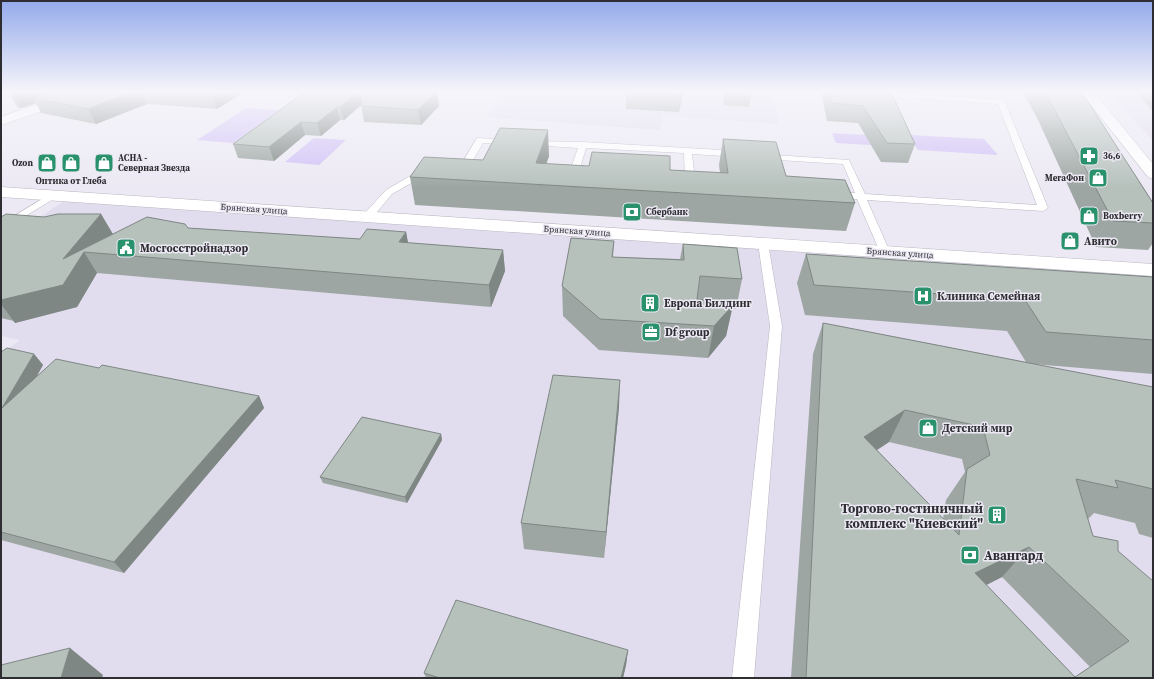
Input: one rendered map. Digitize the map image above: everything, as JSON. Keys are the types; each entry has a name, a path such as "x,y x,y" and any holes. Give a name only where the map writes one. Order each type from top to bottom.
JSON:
{"street":[{"path":"1113,124 1153,174"},
{"name":"Брянская улица","path":"1,192 1153,270"}],"lane":[{"path":"826,195 1043,208 1010,124"},
{"path":"452,176 460,176 480,140 688,151 846,162 884,252"},
{"path":"571,182 583,145"},
{"path":"688,151 690,180"},
{"path":"368,216 389,192 420,174 436,175"},
{"path":"1,228 52,196"},
{"path":"743,678 776,326 763,244"}],"shaded area":[{"path":"222,124 260,124 233,143 197,140"},
{"path":"575,124 661,124 660,130"},
{"path":"1137,124 1153,124 1153,141"},
{"path":"832,133 882,136 887,146 836,143"},
{"path":"908,135 984,139 998,155 918,150"},
{"path":"314,138 346,140 319,165 285,162"},
{"path":"66,200 1153,275 1153,678 1,678 1,354 20,340 1,336 1,242"}],"building":[{"path":"261,124 299,124 269,147 233,144"},
{"path":"874,124 906,124 915,144 887,143"},
{"path":"1062,124 1102,124 1153,203 1153,223 1113,221"},
{"path":"500,128 548,130 536,163 589,166 592,152 670,156 670,170 728,173 723,139 776,142 786,176 845,180 855,203 410,177 424,157 483,160"},
{"path":"6,214 44,217 58,214 101,214 63,259 147,217 185,224 188,228 360,239 367,229 406,232 399,242 503,250 489,285 84,252 63,285 1,300 1,217"},
{"path":"571,238 614,241 612,257 684,260 683,244 737,248 742,279 700,276 697,299 733,305 714,326 600,319 562,286"},
{"path":"806,254 1153,277 1153,340 1046,332 1025,300 814,285"},
{"name":"Торгово-гостиничный комплекс \"Киевский\"","path":"823,323 1153,387 1153,489 1115,480 1118,488 1076,479 1093,536 1118,541 1118,551 1153,581 1153,678 806,678","holes":["905,410 983,427 990,455 967,469 959,535 864,437","1029,547 1129,641 1075,677 975,573"]},
{"path":"7,348 34,354 2,408 56,359 99,368 102,365 259,396 114,562 1,532 1,352"},
{"path":"553,375 620,380 606,532 521,523"},
{"path":"362,417 441,434 405,497 320,477"},
{"path":"456,600 628,650 621,678 440,678 424,673"},
{"path":"70,648 61,678 1,678 1,665"}],"place":[{"name":"36,6","path":"1089,156"},
{"name":"Ozon","path":"47,163"},
{"name":"Оптика от Глеба","path":"71,163"},
{"name":"АСНА - Северная Звезда","path":"104,163"},
{"name":"МегаФон","path":"1098,178"},
{"name":"Сбербанк","path":"632,212"},
{"name":"Boxberry","path":"1089,216"},
{"name":"Авито","path":"1070,241"},
{"name":"Мосгосстройнадзор","path":"126,248"},
{"name":"Клиника Семейная","path":"923,296"},
{"name":"Европа Билдинг","path":"650,303"},
{"name":"Df group","path":"651,332"},
{"name":"Детский мир","path":"928,428"},
{"name":"Торгово-гостиничный комплекс \"Киевский\"","path":"997,515"},
{"name":"Авангард","path":"970,555"}]}
